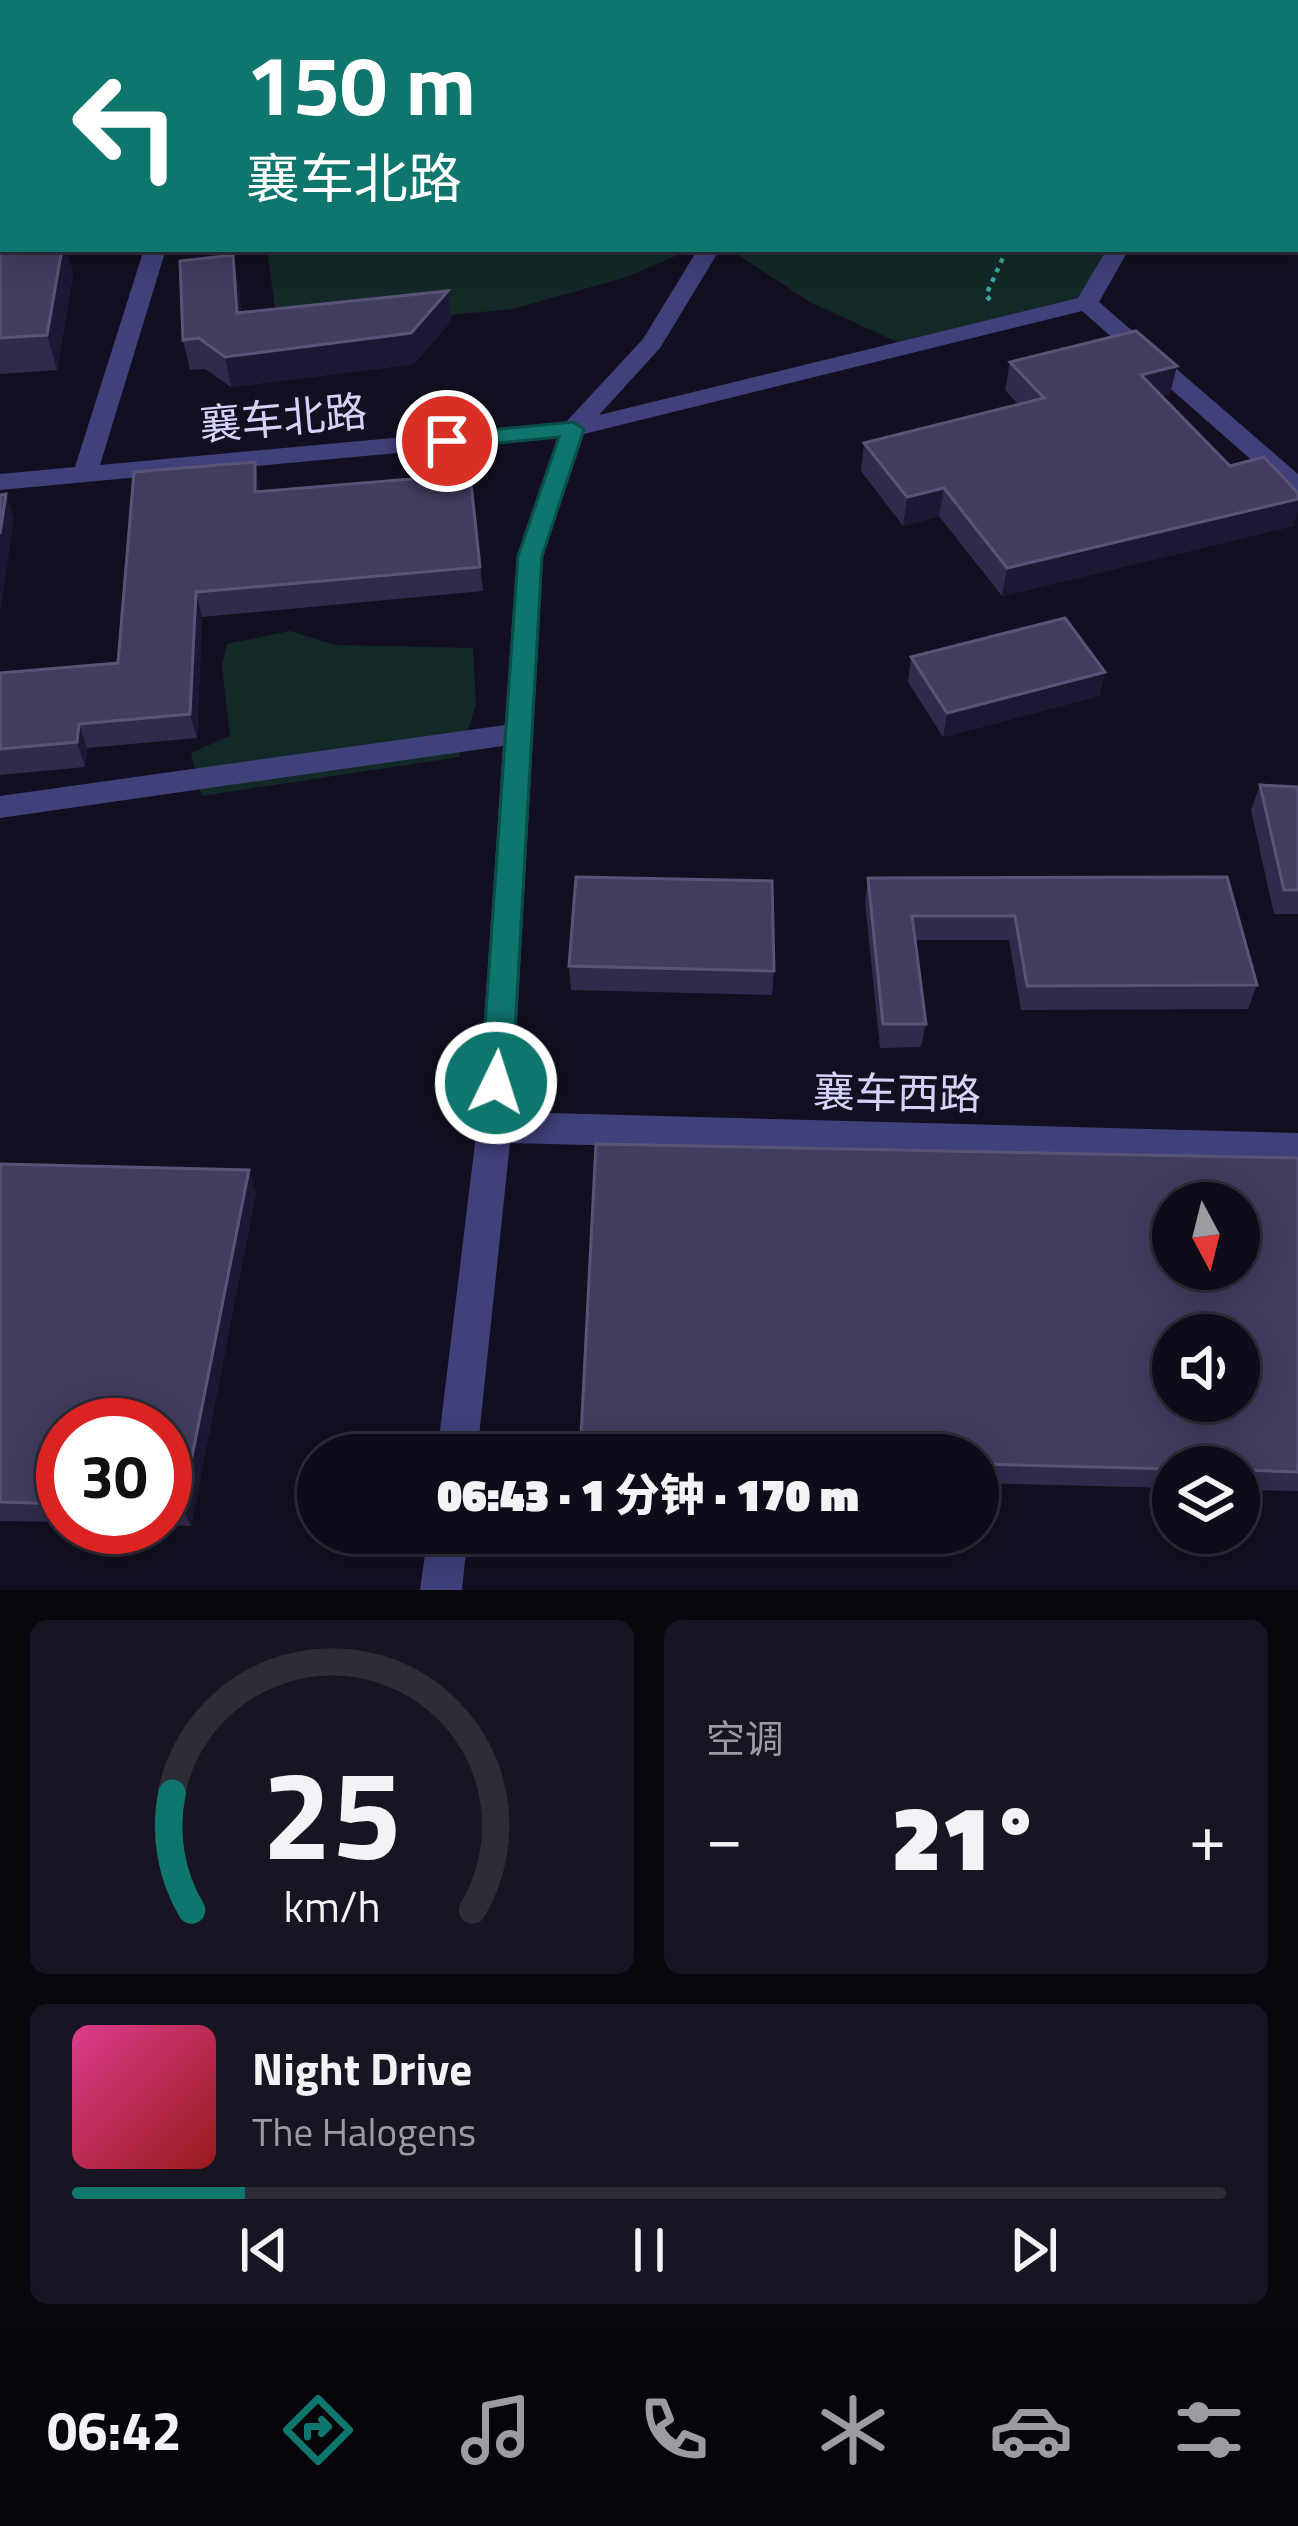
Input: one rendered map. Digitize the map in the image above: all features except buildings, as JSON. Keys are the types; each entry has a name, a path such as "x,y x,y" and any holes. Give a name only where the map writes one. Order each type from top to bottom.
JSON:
{"street":[{"path":"85,474 154,252"},
{"path":"459,1434 494,1127 530,556 573,429 652,343 707,252"},
{"path":"1116,252 1087,303 1298,487"},
{"name":"襄车北路","path":"0,482 573,429 1087,303"},
{"path":"0,807 519,733"},
{"name":"襄车西路","path":"494,1127 1298,1148"},
{"path":"441,1590 445,1554"}],"path":[{"path":"1006,252 986,295 1008,322"}],"green space":[{"path":"267,252 685,252 624,278 512,309 278,331"},
{"path":"734,252 1116,252 1087,303 908,347 810,302"},
{"path":"290,631 335,645 473,648 476,705 459,757 202,796 191,753 230,736 222,665 227,644"}],"route":[{"path":"447,441 573,429 530,556 496,1083"}]}
